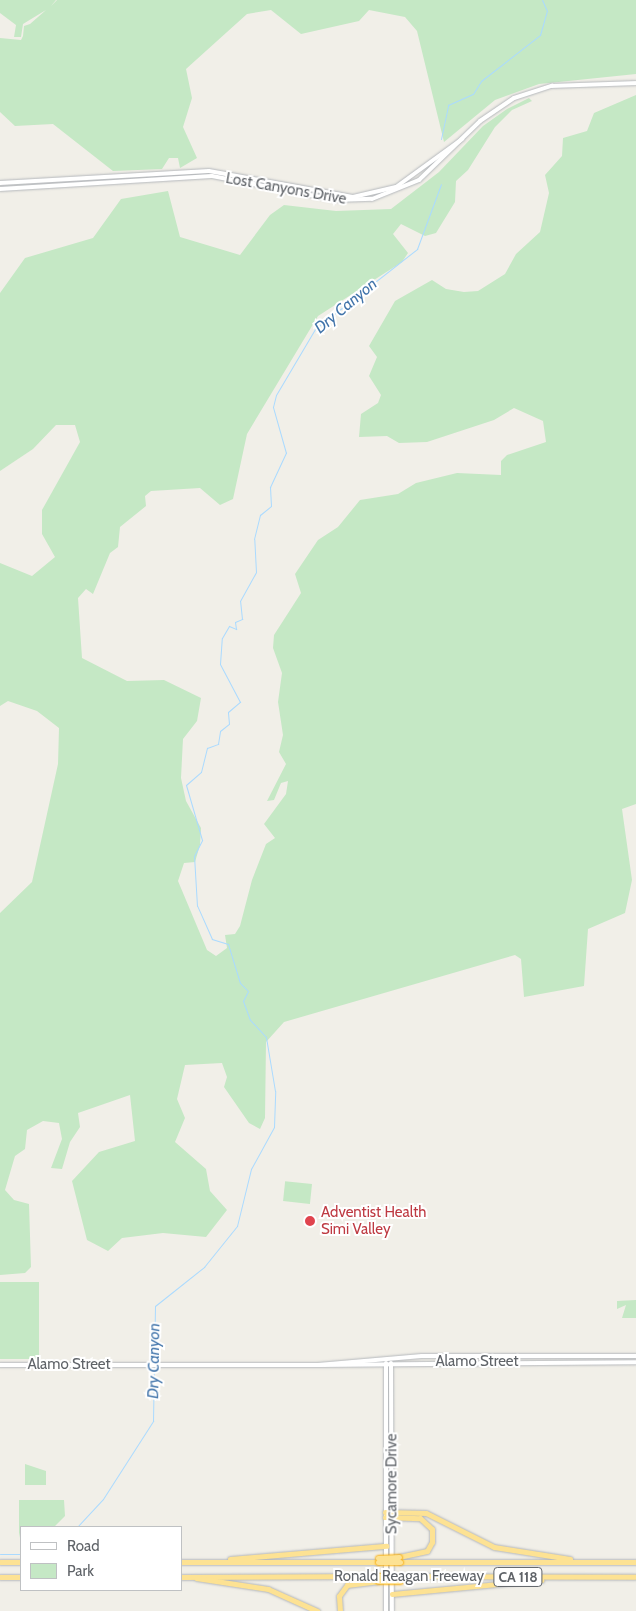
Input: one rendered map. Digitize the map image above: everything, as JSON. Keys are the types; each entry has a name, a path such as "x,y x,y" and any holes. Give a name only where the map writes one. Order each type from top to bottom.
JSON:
{"highway":[{"path":"385,1514 436,1516 476,1540 511,1552 591,1562"},
{"path":"392,1514 420,1518 433,1533 426,1552 400,1560"},
{"path":"209,1562 386,1546"},
{"name":"Ronald Reagan Freeway","path":"182,1562 353,1562 400,1560 636,1562"},
{"path":"0,1562 20,1562"},
{"path":"0,1577 20,1577"},
{"name":"Ronald Reagan Freeway","path":"182,1577 378,1579 434,1577 636,1577"},
{"path":"191,1577 268,1589 317,1611"},
{"path":"392,1594 563,1577"},
{"path":"340,1611 339,1596 347,1585 378,1579"}],"main road":[{"name":"Lost Canyons Drive","path":"0,189 212,176 336,200 372,199 419,180 492,112 526,92 565,84 636,83"},
{"name":"Lost Canyons Drive","path":"0,183 222,172 353,196 396,187 462,138"},
{"name":"Alamo Street","path":"318,1365 386,1358 636,1356"},
{"name":"Sycamore Drive","path":"386,1358 386,1611"},
{"name":"Sycamore Drive","path":"391,1358 392,1611"},
{"name":"Alamo Street","path":"0,1365 636,1362"}],"green space":[{"path":"0,0 56,0 51,6 57,0 636,0 636,74 539,84 495,100 444,142 417,31 405,17 369,10 359,21 301,34 271,10 247,14 186,69 192,98 183,127 197,158 180,168 178,158 169,158 162,169 113,171 53,124 15,126 0,112 0,38 21,40 24,26 30,24 46,10 23,24 21,37 14,37 16,25 0,13"},
{"path":"636,95 636,804 622,809 632,880 625,913 588,929 584,986 524,997 521,959 515,955 284,1022 266,1042 265,1118 260,1129 249,1123 224,1087 227,1077 222,1063 185,1065 177,1099 185,1118 175,1142 206,1169 210,1191 227,1210 206,1237 163,1233 122,1238 108,1251 87,1240 72,1181 99,1152 135,1141 130,1095 78,1113 80,1127 70,1142 62,1169 51,1168 62,1139 59,1123 43,1121 27,1130 25,1149 15,1156 5,1190 14,1200 29,1204 31,1267 25,1273 0,1275 0,913 32,882 58,764 59,728 37,711 8,701 0,706 0,563 32,576 55,557 42,534 42,510 80,442 75,425 56,425 33,449 0,471 0,293 25,258 93,238 121,199 168,191 180,237 240,255 270,215 284,205 336,211 391,209 439,172 483,126 507,109 529,98 532,101 512,110 495,127 468,170 456,181 455,202 436,233 425,236 401,224 393,234 408,253 402,262 318,316 247,434 233,499 220,505 200,488 151,491 145,496 146,506 120,527 118,547 110,553 93,594 86,589 78,598 82,658 127,681 164,680 201,698 197,721 183,739 181,778 186,801 201,828 200,845 195,862 184,863 178,881 207,950 216,956 227,948 225,935 235,934 240,926 252,880 266,844 275,838 264,824 286,794 288,781 281,783 274,800 267,801 286,764 279,752 283,735 278,702 282,673 273,648 274,635 301,593 295,574 318,540 338,527 360,500 398,494 416,483 457,473 501,475 501,461 507,455 546,442 543,421 514,408 494,420 427,442 399,443 387,436 359,437 361,414 378,403 381,395 369,376 377,357 369,346 395,301 432,280 446,289 464,292 478,291 505,274 516,254 540,232 549,193 545,175 562,156 563,138 587,131 594,113"},
{"path":"285,1181 312,1184 310,1204 283,1201"},
{"path":"0,1282 39,1282 39,1359 0,1359"},
{"path":"636,1300 636,1318 622,1318 626,1305 617,1309 617,1301"},
{"path":"25,1464 46,1471 46,1485 25,1485"},
{"path":"19,1500 64,1500 65,1516 55,1526 20,1526 19,1538"}],"waterway":[{"name":"Dry Canyon","path":"441,139 448,105 473,94 481,81 540,35 547,11 542,0"},
{"name":"Dry Canyon","path":"78,1526 103,1499 153,1421 155,1306 204,1267 237,1226 251,1169 274,1127 275,1091 266,1037 250,1020 243,1001 248,991 240,983 228,944 212,939 197,906 194,856 202,840 186,785 201,772 207,748 218,744 220,731 229,724 228,712 240,702 220,664 222,638 229,626 236,629 235,622 242,619 240,601 256,572 254,539 260,515 271,506 270,487 286,453 273,407 276,395 315,329 417,249 441,184"},
{"name":"Dry Canyon","path":"0,1554 20,1554"}],"place":[{"name":"Adventist Health Simi Valley","path":"310,1221"}]}
